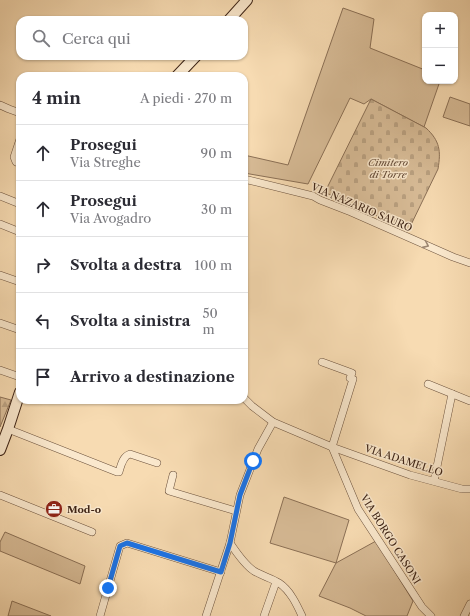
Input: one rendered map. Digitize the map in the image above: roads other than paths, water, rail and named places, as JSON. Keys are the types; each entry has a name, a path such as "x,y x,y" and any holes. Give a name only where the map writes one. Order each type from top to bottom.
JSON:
{"street":[{"path":"233,16 247,0"},
{"path":"181,72 192,60"},
{"path":"0,105 16,112"},
{"path":"16,151 14,157 16,162"},
{"name":"VIA NAZARIO SAURO","path":"248,180 313,196 470,263"},
{"path":"0,196 16,202"},
{"path":"0,224 16,230"},
{"path":"0,275 16,281"},
{"path":"0,323 16,329"},
{"path":"248,402 273,422 332,446 353,379 350,378 352,373 322,362"},
{"path":"0,370 16,376"},
{"path":"428,384 470,401"},
{"path":"434,481 452,394"},
{"path":"2,446 16,404"},
{"path":"206,616 230,543 240,495 258,449 273,422"},
{"path":"8,429 117,472 119,472 125,457 130,454 157,463"},
{"name":"VIA ADAMELLO","path":"332,446 410,475 462,489 470,489"},
{"name":"VIA BORGO CASONI","path":"332,446 358,509 422,607 432,616"},
{"path":"173,475 169,491 236,511"},
{"path":"0,495 92,532"},
{"path":"100,616 120,546 127,543 221,572"},
{"path":"230,543 241,558 254,571 283,587 298,606 302,616"},
{"path":"264,616 276,582"},
{"path":"464,616 470,604"}],"place":[{"name":"Mod-o","path":"54,509"}],"park label":[{"name":"Cimitero di Torre","path":"388,168"}]}
